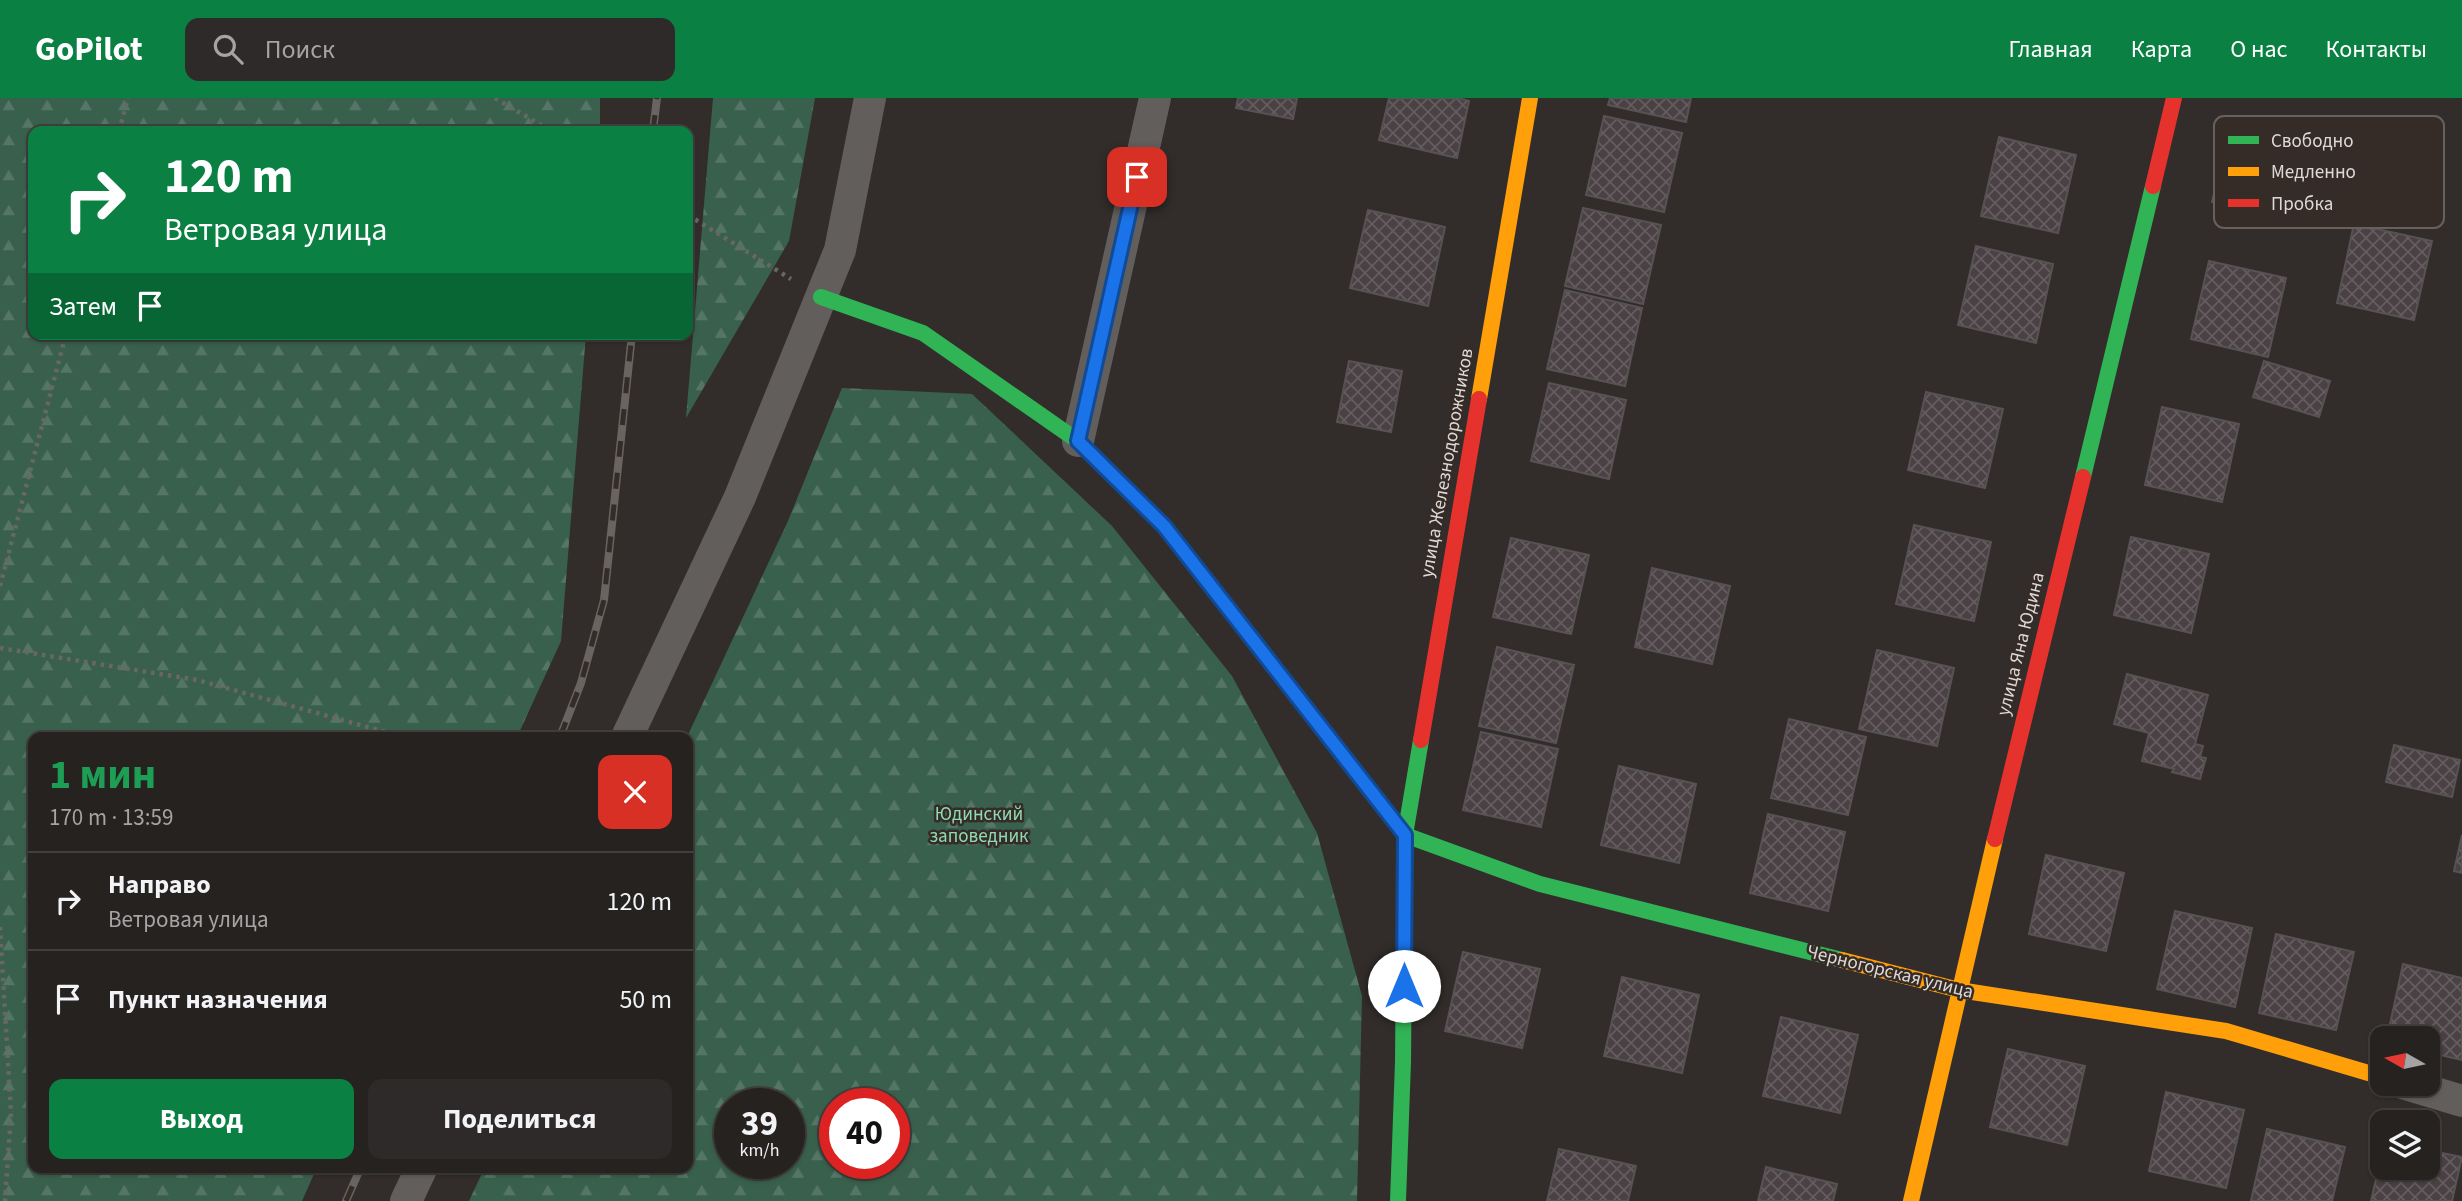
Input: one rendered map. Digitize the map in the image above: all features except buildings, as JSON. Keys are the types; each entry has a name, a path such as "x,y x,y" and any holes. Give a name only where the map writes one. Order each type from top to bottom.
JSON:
{"street":[{"path":"629,732 740,497 840,250 870,98"},
{"path":"1078,441 1155,98"},
{"name":"улица Железнодорожников","path":"1398,1201 1403,1062 1405,835 1530,98"},
{"name":"улица Яна Юдина","path":"1912,1201 1959,990 2175,98"},
{"path":"821,297 923,333 1078,441 1164,526 1405,835"},
{"name":"Черногорская улица","path":"1405,835 1540,884 1959,990 2226,1031 2370,1073"},
{"path":"2440,1094 2462,1101"},
{"path":"406,1201 419,1173"}],"path":[{"path":"120,126 128,98"},
{"path":"495,98 543,126"},
{"path":"693,218 821,297"},
{"path":"0,586 64,340"},
{"path":"0,648 197,680 386,732"},
{"path":"0,927 10,1114 5,1201"}],"green space":[{"path":"0,98 600,98 600,126 28,126 28,340 586,340 561,641 519,732 28,732 28,1173 314,1173 302,1201 0,1201"},
{"path":"713,98 815,98 789,241 686,418"},
{"name":"Юдинский заповедник","path":"842,388 972,394 1112,526 1232,676 1317,833 1362,996 1357,1201 469,1201 482,1173 693,1173 693,732 689,732 788,521"}],"railway":[{"path":"654,126 657,98"},
{"path":"562,732 581,683 604,600 631,340"},
{"path":"346,1201 358,1173"}],"traffic: fast":[{"path":"2083,477 2153,186"},
{"path":"821,297 923,333 1078,441 1113,476"},
{"path":"1421,740 1405,835 1540,884 1842,960"},
{"path":"1374,796 1405,835 1403,1062 1398,1201"}],"traffic: slow":[{"path":"1479,399 1530,98"},
{"path":"1911,1201 1995,839"},
{"path":"1842,960 1959,990 2226,1031 2370,1073"}],"traffic: jam":[{"path":"2153,186 2174,98"},
{"path":"1421,740 1479,399"},
{"path":"1113,476 1164,526 1374,796"},
{"path":"1995,839 2083,477"}],"route":[{"path":"1137,177 1078,441 1164,526 1405,835 1404,986"}]}
